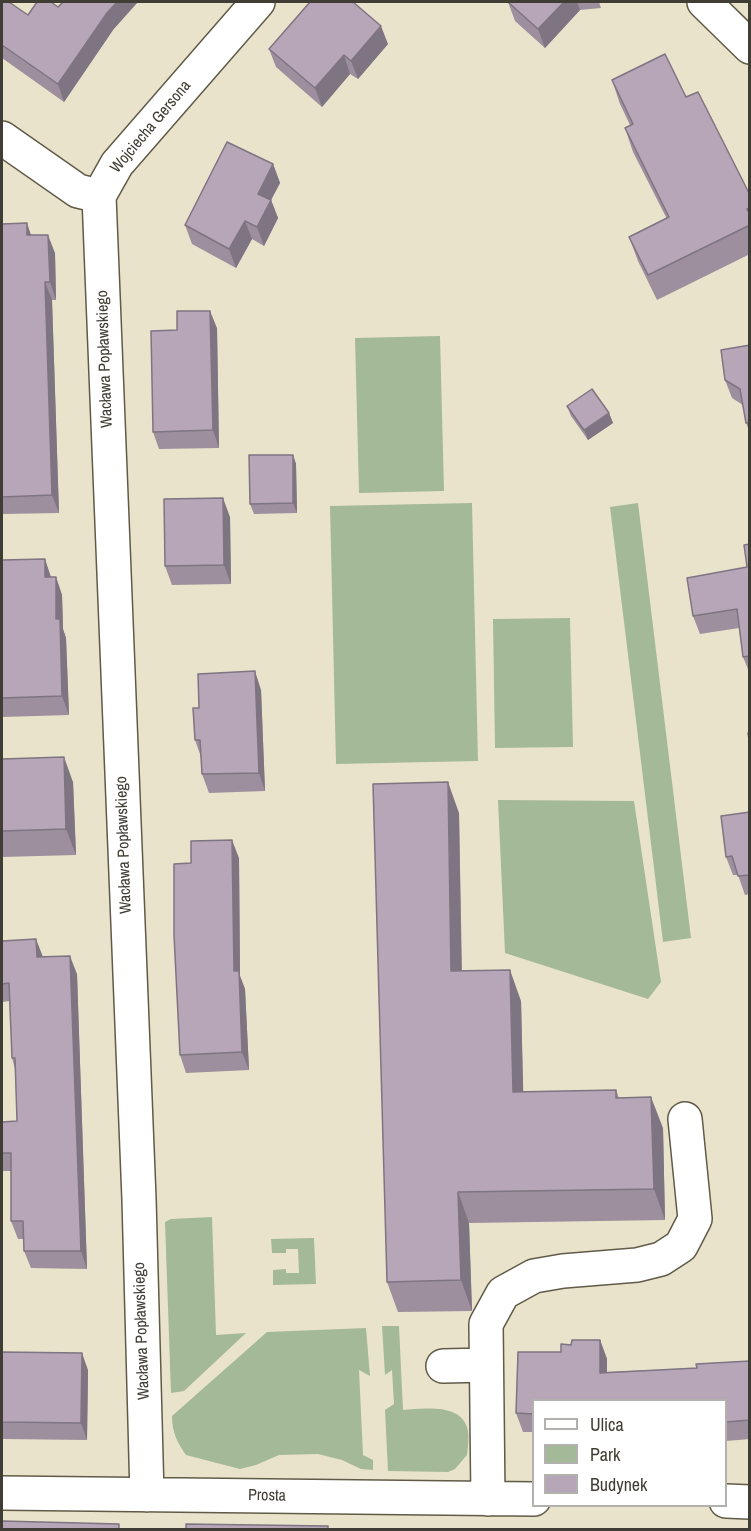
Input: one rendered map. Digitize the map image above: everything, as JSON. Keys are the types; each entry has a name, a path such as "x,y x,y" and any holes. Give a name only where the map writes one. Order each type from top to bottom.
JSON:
{"street":[{"name":"Wojciecha Gersona","path":"99,195 117,164 258,2"},
{"path":"704,2 750,47"},
{"path":"2,138 78,191 99,195"},
{"name":"Wacława Popławskiego","path":"99,195 139,1211 147,1495"},
{"path":"488,1499 486,1324 503,1293 534,1276 563,1271 637,1265 661,1259 681,1246 695,1219 685,1119"},
{"path":"443,1366 486,1365"},
{"name":"Prosta","path":"2,1493 532,1499"},
{"path":"727,1501 750,1502"}],"green space":[{"path":"440,336 444,491 359,493 355,338"},
{"path":"472,503 478,761 336,764 330,506"},
{"path":"638,503 691,938 663,942 610,507"},
{"path":"570,618 573,747 495,748 493,619"},
{"path":"498,800 634,801 661,982 648,999 505,953"},
{"path":"212,1217 216,1335 246,1333 184,1391 171,1393 165,1222 171,1219"},
{"path":"314,1238 316,1284 273,1285 273,1270 286,1269 286,1273 299,1273 298,1249 286,1249 286,1253 272,1253 271,1239"},
{"path":"382,1326 399,1326 403,1410 441,1409 458,1415 465,1422 468,1431 467,1455 455,1469 448,1472 388,1471 385,1410 394,1404 392,1370 385,1375"},
{"path":"366,1328 370,1376 359,1370 363,1455 373,1460 373,1470 361,1469 342,1460 318,1454 279,1455 240,1469 186,1455 176,1437 172,1416 267,1332"}],"building":[{"path":"2,2 9,2 28,15 37,2 51,2 58,7 63,2 117,2 58,84 2,45"},
{"path":"310,2 353,2 381,26 351,61 344,55 315,88 269,49"},
{"path":"508,2 564,2 538,29"},
{"path":"665,54 686,97 698,92 750,195 750,208 747,209 750,214 750,225 648,275 629,237 669,217 625,128 633,124 612,80"},
{"path":"227,142 273,164 258,194 271,200 257,227 245,221 229,249 185,225"},
{"path":"27,223 27,235 48,235 50,282 45,282 52,495 2,497 2,224"},
{"path":"177,311 210,311 213,430 153,432 151,331 177,330"},
{"path":"750,345 750,422 746,423 740,389 725,380 721,350"},
{"path":"592,389 609,413 584,430 567,406"},
{"path":"249,455 293,455 293,503 250,504"},
{"path":"223,498 224,565 165,566 164,499"},
{"path":"750,544 750,656 743,657 737,609 693,616 687,578 747,567 744,545"},
{"path":"45,559 45,577 56,577 56,619 60,619 62,696 2,698 2,560"},
{"path":"255,671 259,773 202,774 200,740 195,740 193,708 199,708 198,674"},
{"path":"64,757 66,829 2,831 2,759"},
{"path":"448,782 451,971 510,970 513,1092 616,1090 616,1098 651,1097 654,1189 458,1192 461,1280 387,1282 373,784"},
{"path":"750,812 750,875 738,876 732,856 726,857 721,816"},
{"path":"232,840 234,971 239,971 242,1052 180,1055 174,935 174,864 191,863 191,841"},
{"path":"36,939 37,957 70,956 81,1251 24,1251 23,1221 11,1221 11,1153 2,1153 2,1122 17,1121 15,1058 12,1058 9,983 2,984 2,941"},
{"path":"572,1340 600,1340 600,1373 697,1368 696,1364 750,1361 750,1420 727,1422 727,1399 532,1399 532,1414 516,1413 518,1352 561,1352 561,1344 571,1345"},
{"path":"2,1352 82,1353 81,1423 2,1422"},
{"path":"2,1521 119,1524 119,1530 2,1530"},
{"path":"186,1524 328,1526 328,1530 186,1530"},
{"path":"661,1529 661,1530 554,1530"}]}
